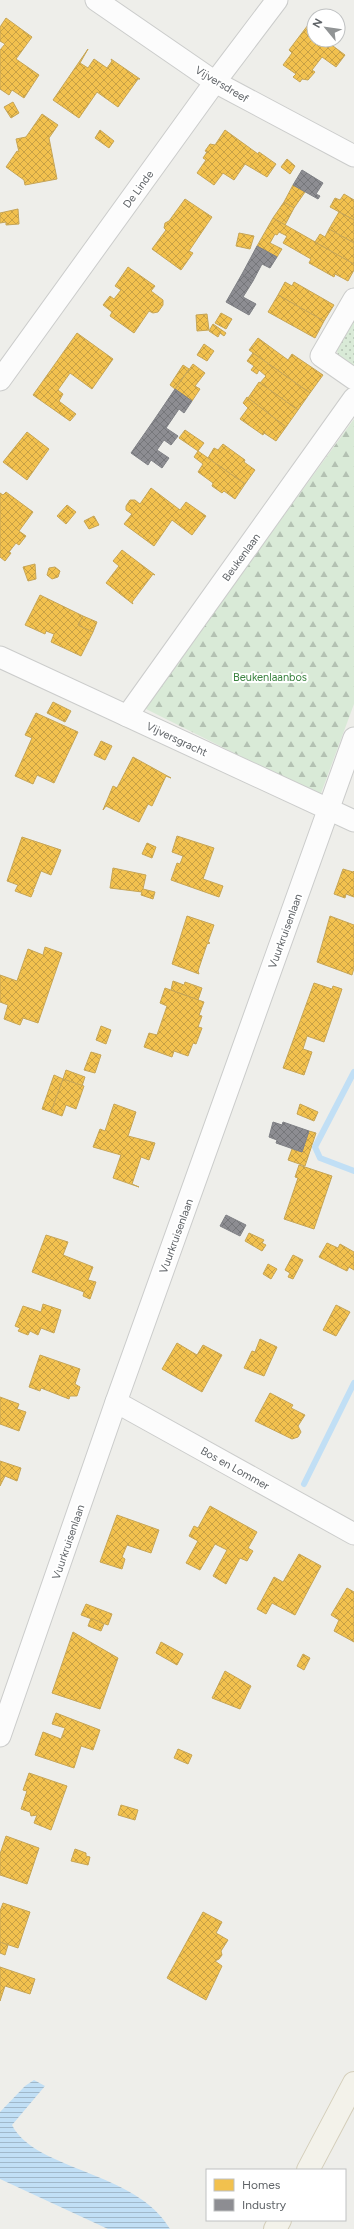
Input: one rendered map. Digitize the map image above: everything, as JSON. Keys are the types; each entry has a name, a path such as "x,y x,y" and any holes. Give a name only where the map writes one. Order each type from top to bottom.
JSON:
{"main road":[{"path":"309,2169 354,2083"}],"street":[{"name":"Vijversdreef","path":"96,0 215,82 354,156"},
{"name":"De Linde","path":"0,380 215,82 277,0"},
{"path":"354,299 322,356 354,379"},
{"name":"Beukenlaan","path":"127,716 354,398"},
{"name":"Vijversgracht","path":"0,658 354,821"},
{"name":"Vuurkruisenlaan","path":"0,1736 116,1402 354,738"},
{"name":"Bos en Lommer","path":"116,1402 354,1534"}],"green space":[{"path":"354,318 354,370 338,356 337,350"},
{"name":"Beukenlaanbos","path":"354,419 354,704 320,796 144,708"}],"water":[{"path":"34,2080 45,2086 12,2125 24,2140 63,2163 112,2183 135,2195 155,2210 170,2229 108,2229 0,2179 0,2112 25,2086"}],"building: Homes":[{"path":"6,18 32,37 16,59 39,75 24,98 12,90 9,95 0,89 0,50 5,44 0,41 0,27"},
{"path":"306,28 306,48 336,48 345,55 336,67 322,57 312,70 315,72 308,80 302,79 300,82 293,77 296,74 283,65 292,53 289,50"},
{"path":"88,49 80,63 88,68 94,59 107,68 112,61 111,59 140,79 138,79 118,107 97,92 79,118 53,100"},
{"path":"13,102 19,113 11,118 4,107"},
{"path":"42,114 58,125 49,138 57,179 25,185 24,180 6,167 17,151 19,152 16,139 26,137"},
{"path":"100,130 114,141 109,148 95,138"},
{"path":"225,130 258,154 259,152 276,164 267,177 245,164 234,180 223,173 214,185 197,173 206,160 203,158 207,152 205,151 210,144 215,145"},
{"path":"287,159 295,166 290,174 281,167"},
{"path":"293,185 305,192 294,208 284,202"},
{"path":"344,194 354,200 354,220 330,207 335,198 340,200"},
{"path":"185,199 212,217 189,251 193,253 181,270 152,249 166,230 164,228 165,223 169,221"},
{"path":"284,202 294,208 285,225 273,218"},
{"path":"18,209 19,224 6,225 6,222 0,223 0,213"},
{"path":"339,212 354,220 354,243 329,229"},
{"path":"273,218 354,264 354,270 348,281 335,274 334,277 309,263 311,259 283,243 287,236 279,232 277,235 275,234 270,243 282,249 277,257 257,246"},
{"path":"329,229 354,243 354,264 315,242 320,234 325,237"},
{"path":"239,233 254,236 250,249 236,246"},
{"path":"128,267 155,286 151,291 163,300 163,305 158,312 153,313 149,311 134,333 110,316 112,312 103,305 110,296 114,299 121,290 115,286"},
{"path":"285,282 292,286 294,282 334,305 324,321 278,295"},
{"path":"278,295 324,321 315,338 268,312"},
{"path":"221,313 232,319 226,329 215,323"},
{"path":"207,314 209,330 197,331 196,315"},
{"path":"213,324 226,333 224,336 220,333 218,337 209,331"},
{"path":"77,333 113,359 92,389 70,373 58,390 63,394 59,401 76,414 70,421 33,395"},
{"path":"258,338 288,360 292,354 323,375 310,393 249,350"},
{"path":"204,344 214,351 207,361 197,355"},
{"path":"253,353 310,393 298,410 260,383 266,376 259,370 257,374 251,370 254,366 247,361"},
{"path":"193,364 205,373 195,386 200,389 192,401 175,389"},
{"path":"183,365 189,369 175,389 170,385"},
{"path":"259,382 298,410 286,427 248,398"},
{"path":"247,397 286,427 276,441 264,433 263,435 240,419 248,408 243,403"},
{"path":"185,430 204,443 198,451 179,438"},
{"path":"27,432 49,449 27,480 3,462"},
{"path":"223,444 245,460 244,462 255,470 245,484 208,458 214,448 218,450"},
{"path":"198,451 245,484 235,499 224,491 222,493 212,486 213,483 198,472 203,464 194,457"},
{"path":"151,488 180,510 186,502 206,516 192,535 172,520 154,546 124,524 132,514 126,510 126,506 130,500 135,500 140,504"},
{"path":"6,492 33,512 19,531 26,536 19,545 16,543 9,552 11,553 5,561 0,557 0,493 3,495"},
{"path":"67,505 76,512 66,524 57,516"},
{"path":"94,516 99,525 89,529 84,521"},
{"path":"122,550 155,575 153,574 132,602 133,604 106,583 119,566 113,561"},
{"path":"35,564 36,579 28,581 23,567"},
{"path":"55,567 60,571 58,577 52,579 47,575 49,568"},
{"path":"40,595 83,616 78,625 93,632 81,656 51,642 54,634 46,631 45,634 25,625"},
{"path":"83,616 97,622 93,632 78,625"},
{"path":"53,702 71,711 65,722 47,713"},
{"path":"36,713 78,732 54,783 37,775 33,784 15,776 32,738 25,735"},
{"path":"101,741 112,746 105,760 94,755"},
{"path":"133,757 171,778 166,776 152,806 148,804 139,822 106,806 103,810 113,786 117,788"},
{"path":"177,836 214,848 203,879 223,886 219,897 171,880 177,863 180,864 183,856 172,852"},
{"path":"22,837 61,850 51,875 41,871 34,889 32,889 34,890 31,897 15,891 18,885 7,881"},
{"path":"147,843 156,847 152,858 142,854"},
{"path":"113,868 146,875 143,889 155,892 153,899 141,895 142,892 110,888"},
{"path":"343,869 354,871 354,897 346,894 345,898 334,894"},
{"path":"187,916 214,925 208,942 210,943 207,944 198,971 199,974 172,964"},
{"path":"330,916 354,925 354,968 352,975 317,962"},
{"path":"45,947 62,953 38,1023 23,1018 20,1025 4,1019 8,1005 0,1002 0,975 17,981 28,949 43,955"},
{"path":"173,981 184,985 185,982 202,988 198,1000 171,990"},
{"path":"314,983 332,989 333,986 342,989 324,1042 307,1036 303,1049 312,1052 304,1075 283,1068"},
{"path":"165,988 204,1002 199,1015 202,1016 198,1027 202,1028 196,1044 193,1043 188,1056 174,1051 172,1057 144,1047 149,1033 157,1035 167,1006 160,1003"},
{"path":"101,1026 111,1030 106,1044 96,1040"},
{"path":"91,1052 101,1055 95,1073 84,1070"},
{"path":"66,1070 85,1077 82,1086 63,1079"},
{"path":"54,1075 63,1079 51,1112 42,1109"},
{"path":"63,1079 84,1086 76,1109 66,1105 62,1116 51,1112"},
{"path":"114,1104 136,1112 128,1136 155,1143 149,1160 141,1157 132,1184 139,1187 113,1178 121,1155 93,1147 100,1129 105,1131"},
{"path":"300,1104 318,1112 314,1121 297,1114"},
{"path":"309,1131 316,1133 305,1166 288,1160 292,1149 302,1152"},
{"path":"299,1165 332,1176 314,1229 284,1219 298,1178 295,1177"},
{"path":"249,1233 264,1240 262,1243 266,1245 262,1251 245,1241"},
{"path":"46,1235 68,1242 63,1255 93,1267 88,1280 96,1282 90,1299 83,1296 84,1292 32,1272"},
{"path":"327,1243 338,1248 340,1244 354,1252 354,1270 349,1267 347,1271 319,1257"},
{"path":"293,1255 303,1260 293,1279 288,1277 290,1273 285,1270"},
{"path":"268,1264 277,1269 271,1279 263,1274"},
{"path":"43,1304 61,1310 54,1333 41,1328 38,1335 30,1331 28,1335 18,1331 20,1328 15,1326 23,1306 41,1312"},
{"path":"336,1305 350,1312 336,1336 323,1330"},
{"path":"260,1339 277,1347 264,1376 244,1368 252,1351 255,1352"},
{"path":"177,1343 197,1355 203,1345 222,1355 202,1392 162,1369"},
{"path":"40,1355 80,1369 75,1384 80,1387 77,1396 70,1396 69,1399 41,1388 40,1391 29,1387"},
{"path":"270,1393 293,1405 291,1408 305,1415 298,1426 301,1432 298,1437 292,1439 255,1421"},
{"path":"0,1397 19,1404 17,1409 26,1412 19,1431 0,1424"},
{"path":"0,1461 21,1468 17,1481 5,1476 0,1486"},
{"path":"210,1506 257,1532 248,1548 253,1551 247,1561 240,1558 226,1584 213,1576 227,1550 215,1544 200,1570 186,1563 198,1541 189,1536 194,1526 198,1528"},
{"path":"117,1515 159,1530 151,1553 127,1545 122,1557 125,1559 122,1569 100,1562"},
{"path":"299,1554 321,1566 295,1615 272,1603 266,1614 257,1609 274,1577 283,1582"},
{"path":"347,1588 354,1592 354,1642 334,1631 339,1620 331,1615"},
{"path":"86,1604 112,1614 108,1625 81,1615"},
{"path":"91,1618 104,1624 101,1631 88,1626"},
{"path":"73,1632 118,1658 100,1709 52,1693"},
{"path":"161,1642 183,1654 177,1665 156,1653"},
{"path":"303,1654 310,1658 304,1670 297,1666"},
{"path":"225,1671 251,1686 240,1709 212,1698"},
{"path":"56,1713 100,1730 93,1750 81,1746 74,1768 35,1755 43,1732 61,1739 65,1728 52,1724"},
{"path":"178,1749 192,1755 188,1764 174,1758"},
{"path":"29,1773 67,1786 51,1830 34,1823 37,1815 31,1816 30,1812 21,1809 27,1791 23,1790"},
{"path":"121,1805 138,1810 135,1820 118,1815"},
{"path":"6,1836 39,1848 27,1884 0,1875 0,1854"},
{"path":"75,1849 86,1853 86,1856 90,1857 88,1865 71,1861"},
{"path":"3,1903 30,1912 18,1948 0,1942 0,1911"},
{"path":"203,1912 222,1922 216,1933 228,1940 221,1951 222,1955 215,1961 222,1966 206,2000 167,1978"},
{"path":"0,1942 8,1945 5,1955 0,1953"},
{"path":"0,1967 35,1979 30,1994 5,1986 0,2001"}],"building: Industry":[{"path":"302,170 323,183 316,194 320,196 318,199 293,185"},
{"path":"257,246 277,257 270,268 262,264 253,281 242,274"},
{"path":"242,274 253,281 243,297 256,304 249,315 226,302"},
{"path":"175,389 192,401 184,413 179,409 166,428 154,420"},
{"path":"154,420 178,436 171,445 164,440 157,450 169,458 162,468 151,460 148,465 131,453"},
{"path":"273,1122 282,1125 283,1122 309,1131 302,1152 276,1143 277,1140 269,1137"},
{"path":"226,1215 246,1225 240,1236 220,1226"}],"waterway":[{"path":"354,1072 315,1147 320,1158 354,1171"},
{"path":"304,1484 354,1383"}]}
